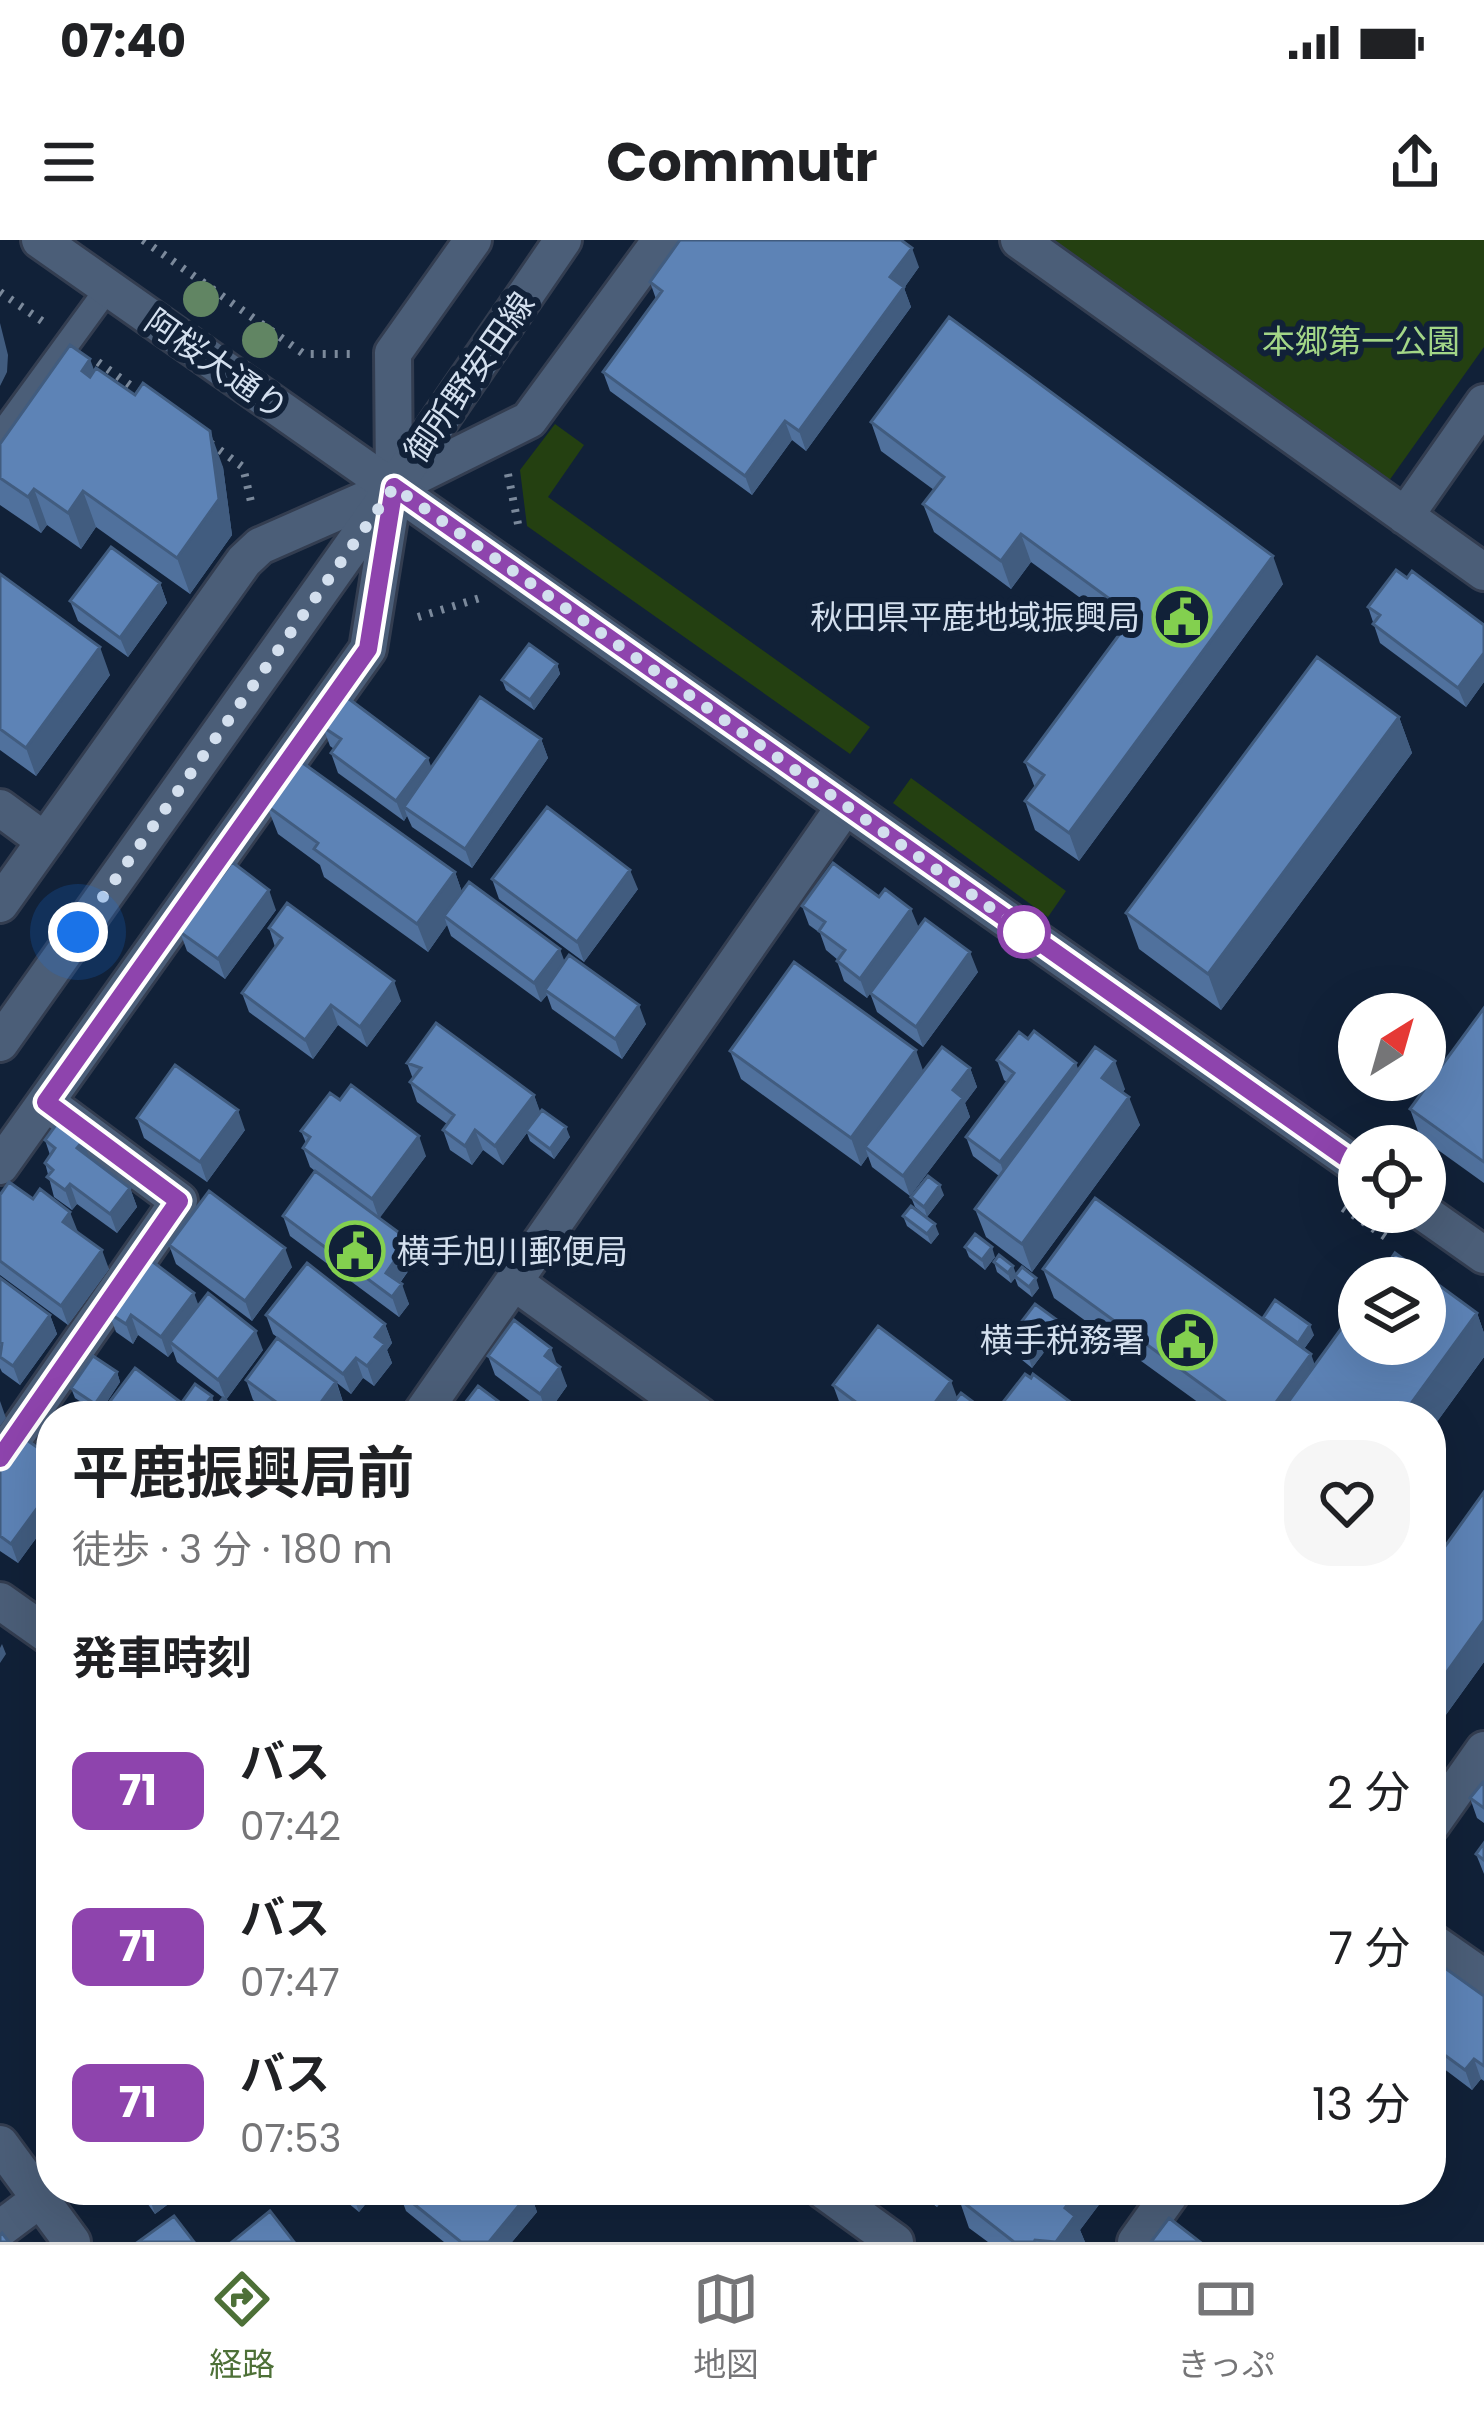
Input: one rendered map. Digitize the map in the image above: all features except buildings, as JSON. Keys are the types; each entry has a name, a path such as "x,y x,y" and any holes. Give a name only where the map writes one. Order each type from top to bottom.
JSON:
{"street":[{"name":"阿桜大通り","path":"40,240 1338,1152"},
{"path":"0,1166 368,649 394,487 393,353 472,240"},
{"name":"御所野安田線","path":"0,1042 563,240"},
{"path":"0,904 244,561 260,546 529,420 661,240"},
{"path":"1019,240 1484,572"},
{"path":"1405,516 1484,403"},
{"path":"431,1401 845,806"},
{"path":"0,808 45,841"},
{"path":"40,1401 179,1201 46,1102"},
{"path":"1446,1228 1484,1255"},
{"path":"514,1282 679,1401"},
{"path":"0,1458 36,1406"},
{"path":"0,1601 36,1626"},
{"path":"1446,1804 1484,1750"},
{"path":"1446,1951 1484,1978"},
{"path":"0,2144 36,2194"},
{"path":"0,2229 36,2202"},
{"path":"44,2205 72,2242"},
{"path":"844,2205 895,2242"},
{"path":"1136,2242 1162,2205"}],"lane":[{"path":"0,436 108,289"}],"path":[{"path":"143,240 304,354 393,353"},
{"path":"0,292 147,397"},
{"path":"204,439 243,467 260,546"}],"green space":[{"name":"本郷第一公園","path":"1052,240 1484,240 1484,347 1386,485"},
{"path":"555,424 584,445 548,497 870,727 850,754 527,526 520,470"},
{"path":"911,778 1066,891 1048,917 893,803"}],"bus line":[{"name":"71","path":"40,1401 179,1201 46,1102 368,649 394,487 1338,1152"},
{"name":"71","path":"0,1458 36,1406"}],"place":[{"name":"秋田県平鹿地域振興局","path":"1182,617"},
{"name":"横手旭川郵便局","path":"355,1251"},
{"name":"横手税務署","path":"1187,1340"}],"route":[{"path":"78,932 394,487 1035,939 1024,932"}]}
